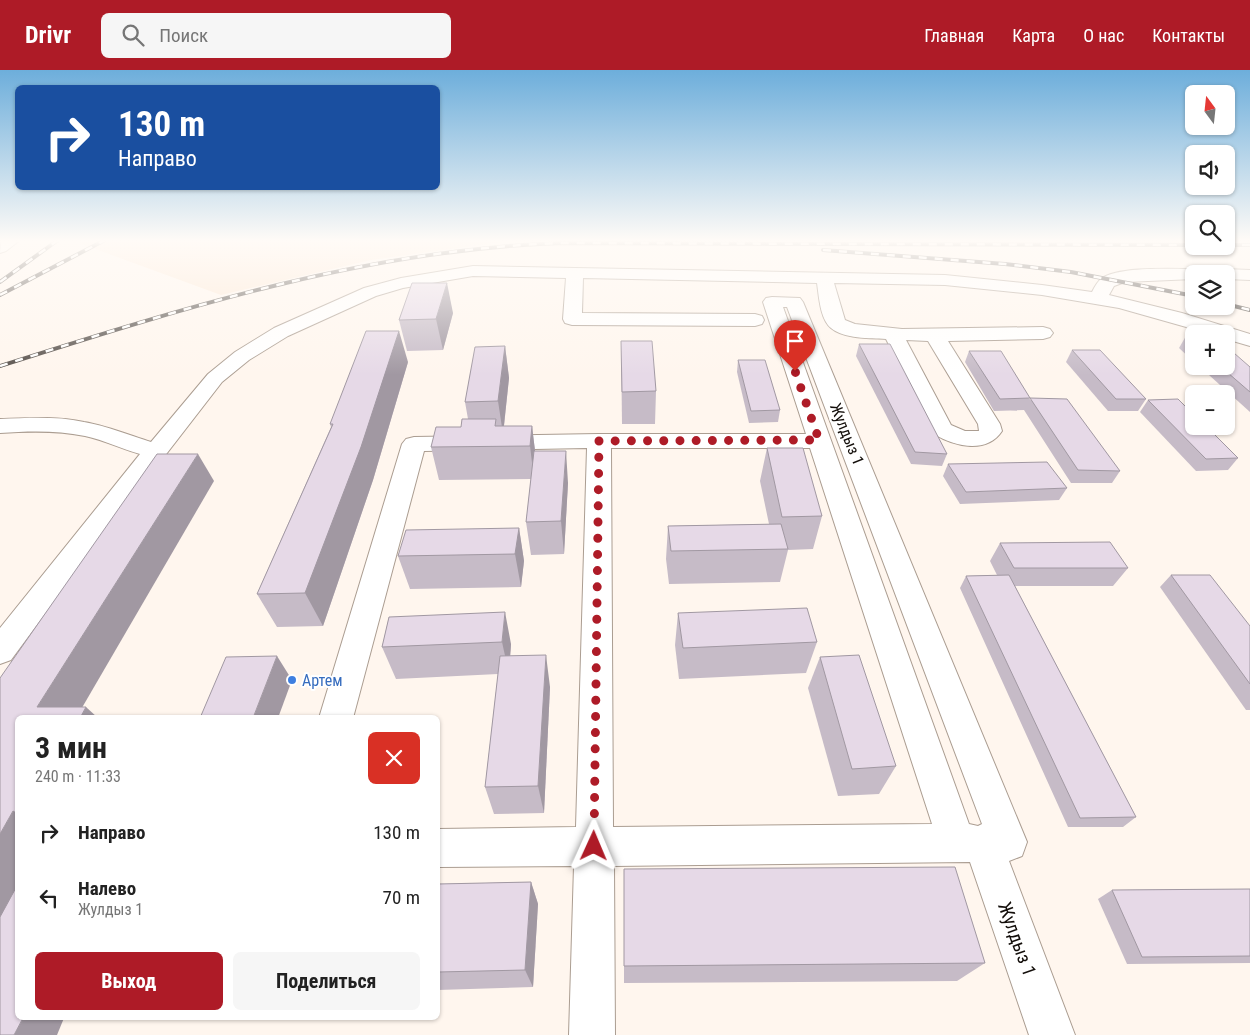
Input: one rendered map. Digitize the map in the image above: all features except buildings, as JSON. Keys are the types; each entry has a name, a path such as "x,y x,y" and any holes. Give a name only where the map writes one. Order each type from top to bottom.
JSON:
{"street":[{"path":"0,652 9,627 82,543 216,378 242,356 281,332 370,292 394,285"},
{"path":"574,285 572,320 755,320"},
{"path":"826,285 836,321 839,326 847,330 893,334 1043,333"},
{"path":"1000,285 1098,299 1148,310 1250,340"},
{"path":"1098,299 1105,285"},
{"name":"Жулдыз 1","path":"970,843 1008,842 794,302 772,302 819,440 970,843 1052,1035"},
{"path":"893,334 942,429 957,437 981,439 988,436 991,431 989,424 934,334"},
{"path":"0,426 64,426 96,432 128,444 156,451"},
{"path":"337,715 414,444 819,440"},
{"path":"592,1035 599,441"},
{"path":"440,848 970,843"}],"shaded area":[{"path":"194,285 264,285 221,295"}],"railway":[{"path":"0,295 19,285"},
{"path":"0,366 138,323 277,285"},
{"path":"1138,285 1185,294"},
{"path":"1235,306 1250,310"}],"place":[{"name":"Артем","path":"292,680"}],"route":[{"path":"594,846 599,441 819,440 795,371"}]}
